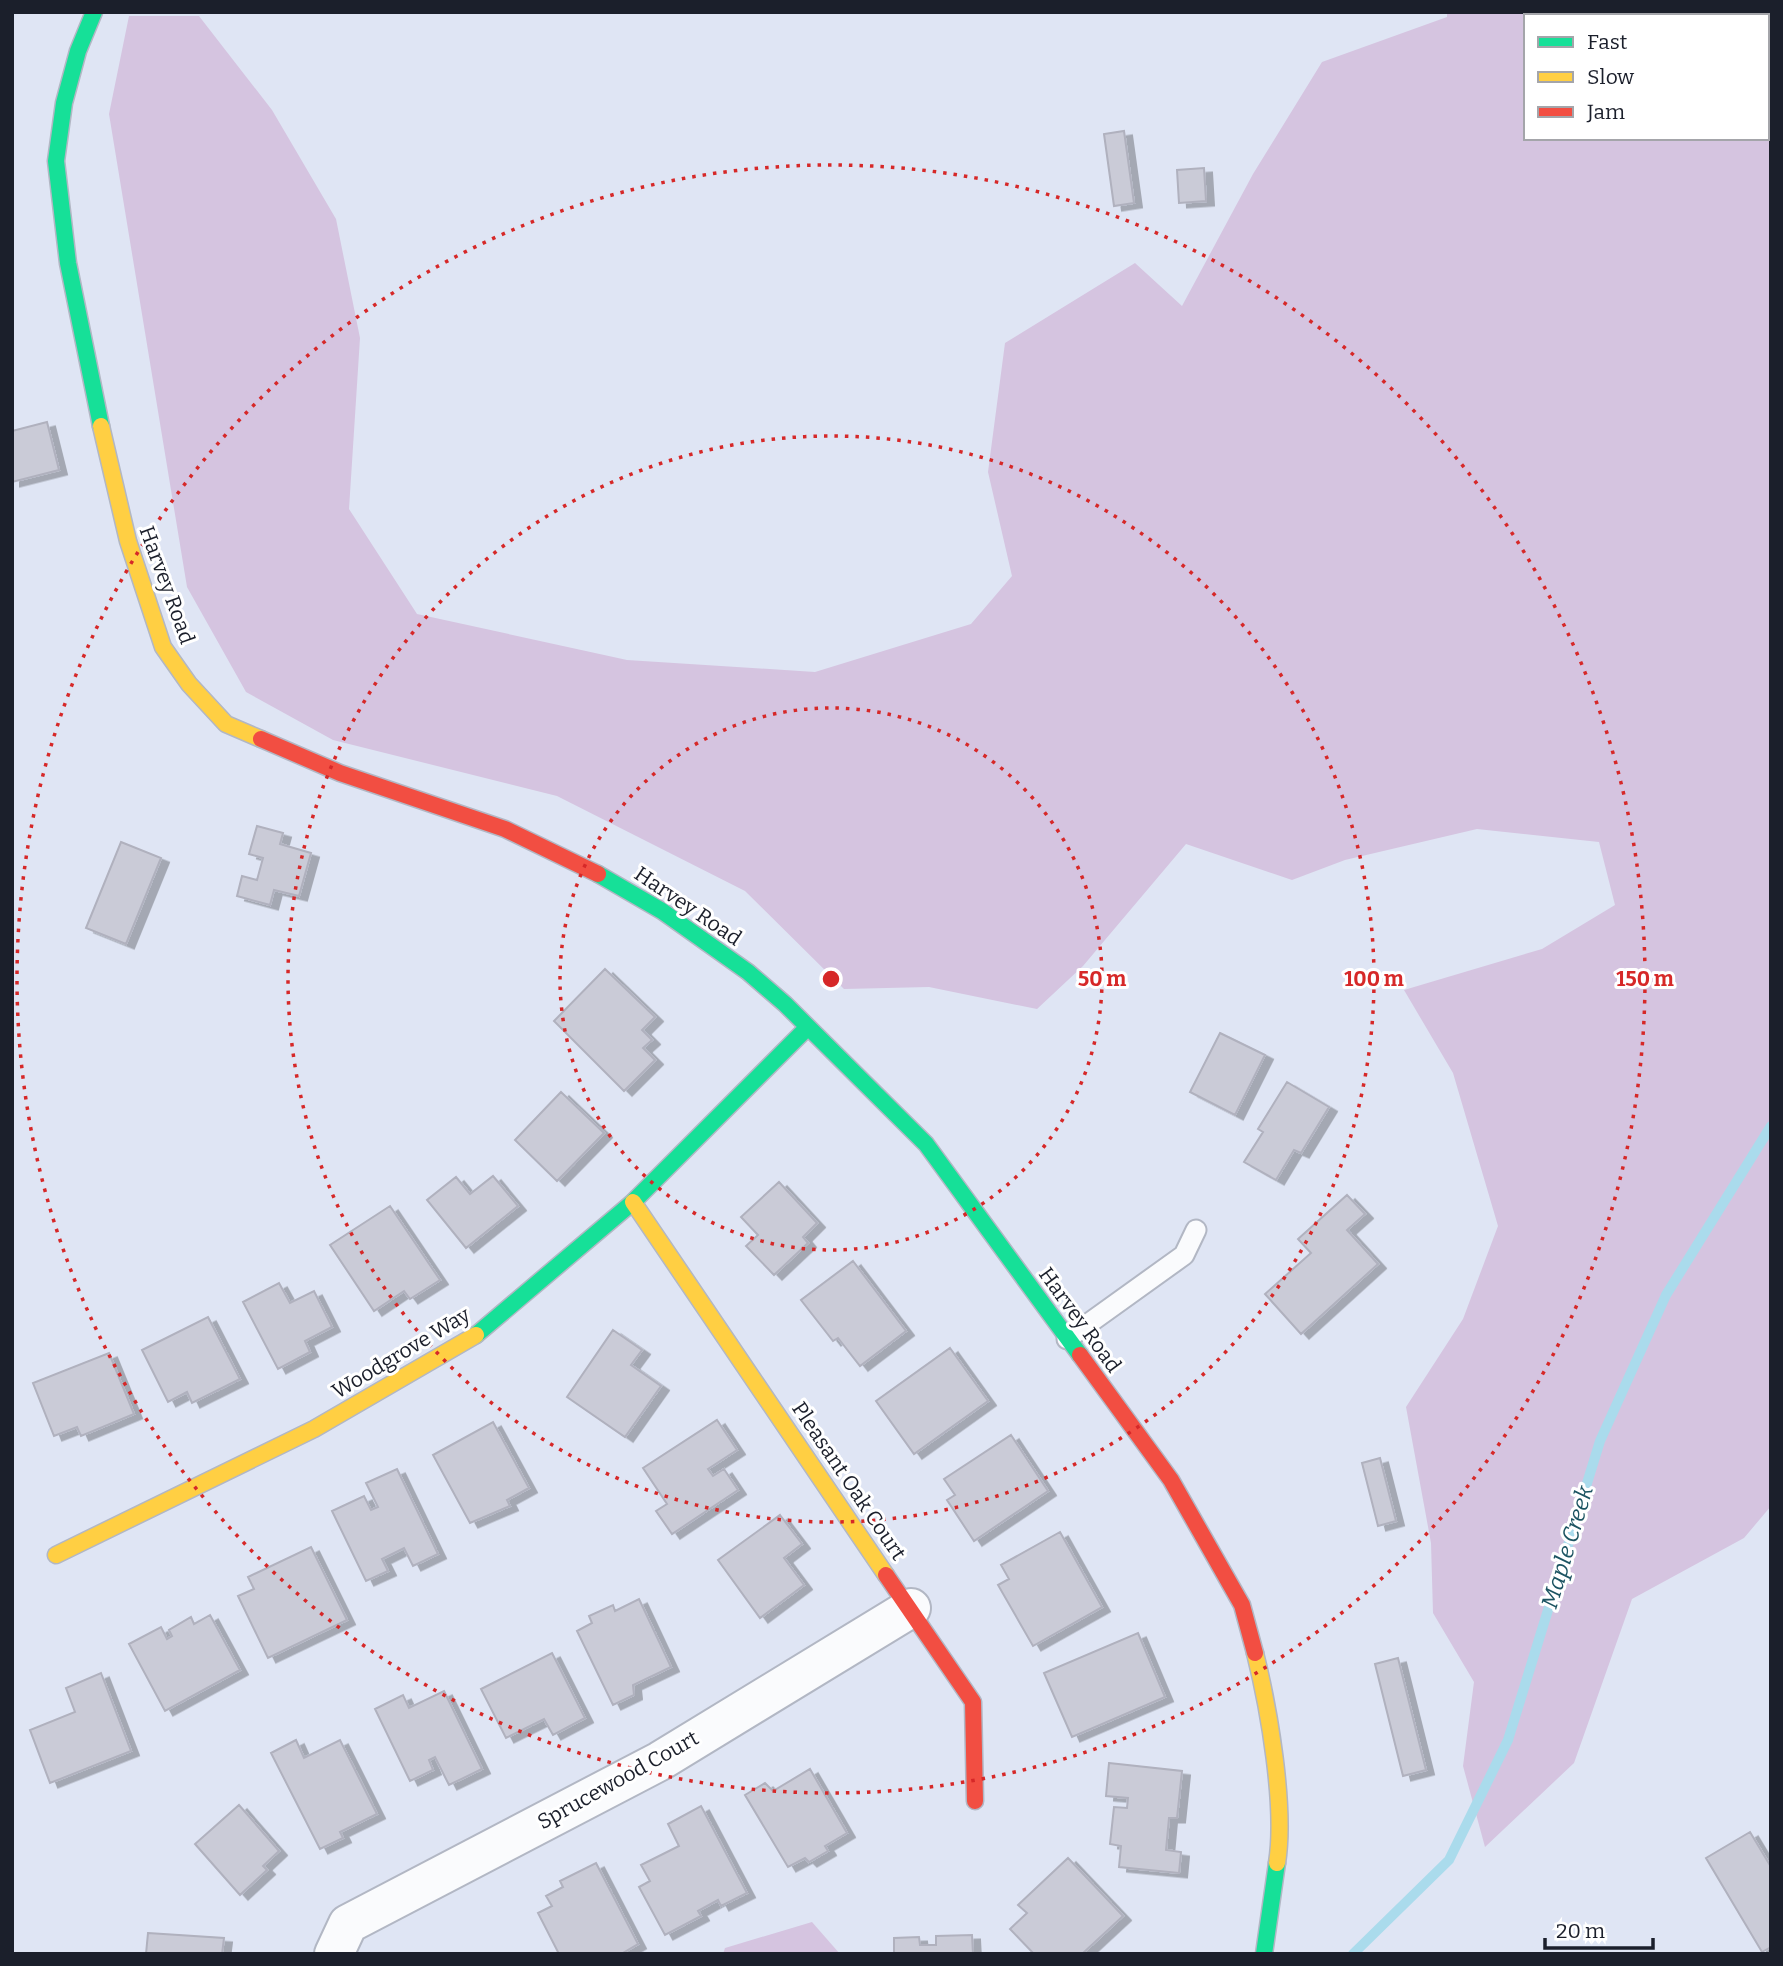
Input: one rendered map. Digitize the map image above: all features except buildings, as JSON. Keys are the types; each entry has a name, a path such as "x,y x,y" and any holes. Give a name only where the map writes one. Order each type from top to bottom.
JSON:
{"street":[{"name":"Harvey Road","path":"94,12 78,51 64,103 56,160 68,263 111,479 163,647 189,684 226,724 340,773 505,829 572,859 662,911 747,972 808,1027 926,1144 1171,1480 1242,1605 1263,1686 1275,1771 1279,1852 1264,1954"},
{"name":"Woodgrove Way","path":"56,1555 314,1429 475,1336 633,1202 808,1027"},
{"name":"Pleasant Oak Court","path":"633,1202 973,1702 975,1801"},
{"name":"Sprucewood Court","path":"334,1954 348,1924 660,1760 911,1608"}],"lane":[{"path":"1067,1339 1184,1255 1196,1230"}],"shaded area":[{"path":"1447,12 1771,12 1771,1506 1744,1538 1632,1599 1574,1763 1485,1847 1463,1766 1474,1682 1433,1613 1431,1543 1406,1407 1463,1319 1498,1226 1453,1073 1404,990 1542,949 1615,905 1599,842 1477,829 1345,860 1292,880 1186,844 1083,966 1037,1009 929,987 844,989 745,891 557,796 333,740 246,692 187,587 109,114 129,16 199,16 272,110 336,219 360,338 349,509 417,614 627,660 815,672 971,624 1012,576 988,472 1005,343 1135,263 1182,306 1253,174 1322,62 1447,17"},
{"path":"812,1922 840,1954 723,1954 725,1948"}],"waterway":[{"name":"Maple Creek","path":"1353,1954 1449,1860 1508,1740 1600,1441 1666,1295 1771,1126"}],"traffic: fast":[{"path":"94,12 78,51 64,103 56,161 68,263 101,426"},
{"path":"598,874 662,911 748,972 785,1004 926,1144 1080,1355"},
{"path":"476,1335 633,1202 808,1027"},
{"path":"1264,1954 1277,1863"}],"traffic: slow":[{"path":"101,426 128,541 163,647 189,684 226,724 261,739"},
{"path":"633,1202 886,1575"},
{"path":"56,1555 314,1429 476,1335"},
{"path":"1255,1653 1275,1758 1279,1814 1277,1863"}],"traffic: jam":[{"path":"261,739 340,773 505,829 598,874"},
{"path":"1080,1355 1171,1480 1242,1605 1255,1653"},
{"path":"886,1575 973,1702 975,1801"}]}
